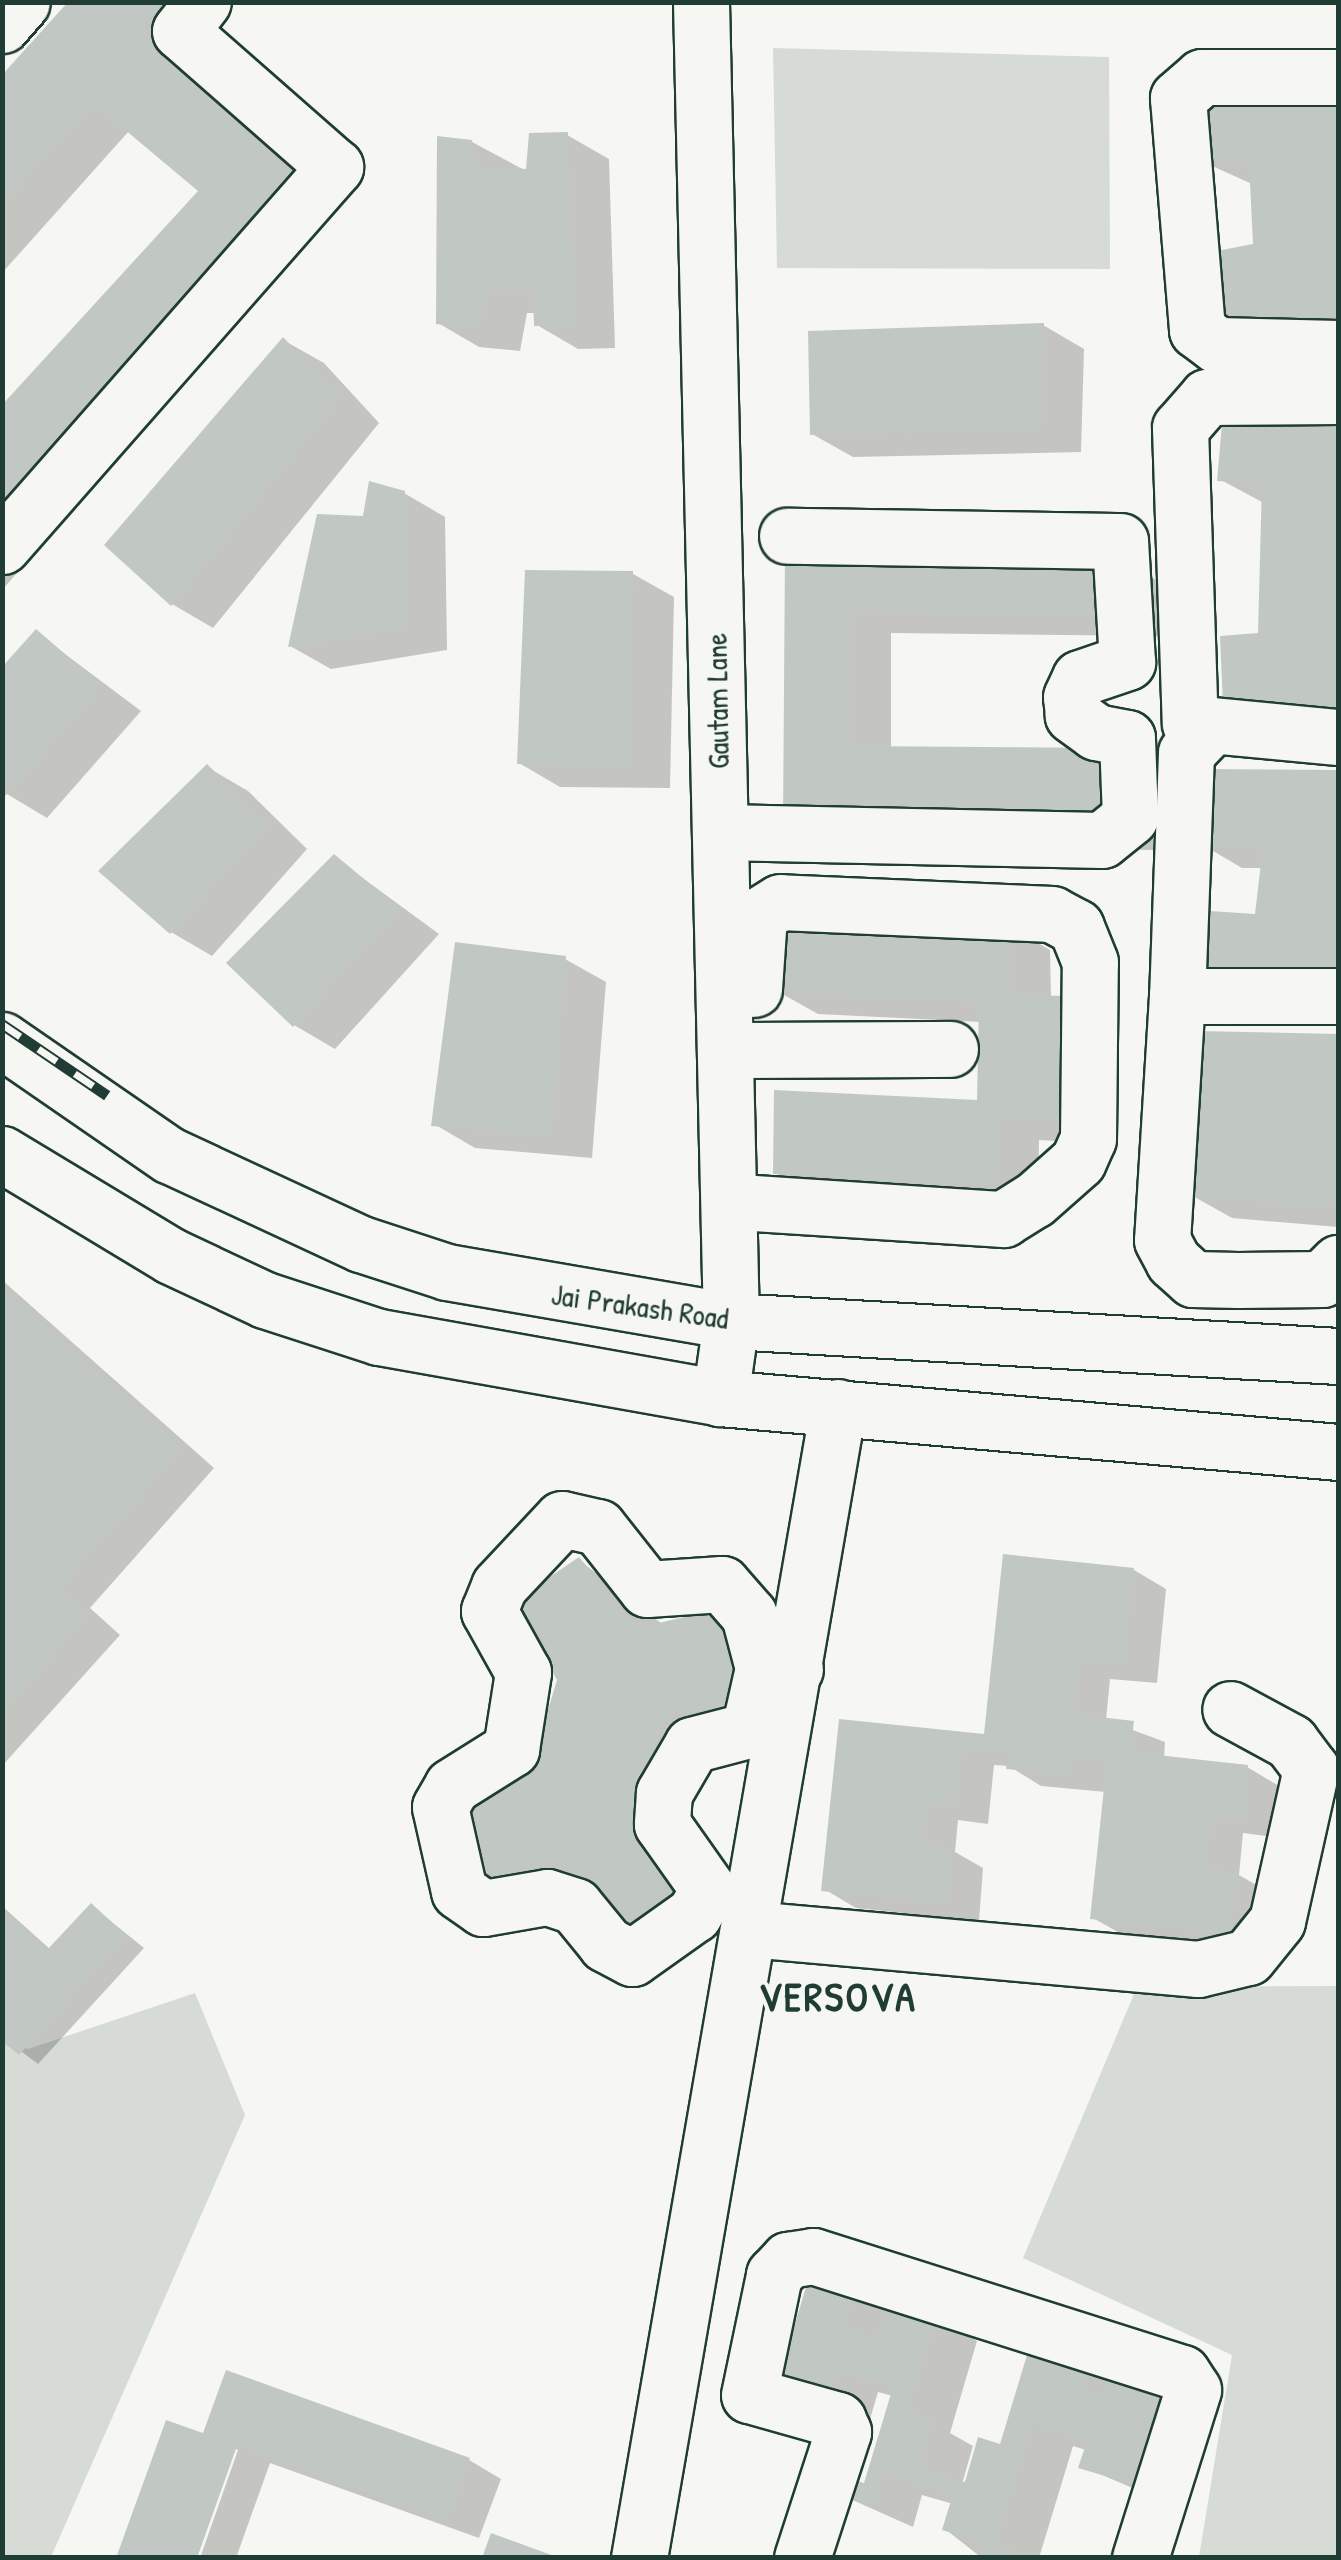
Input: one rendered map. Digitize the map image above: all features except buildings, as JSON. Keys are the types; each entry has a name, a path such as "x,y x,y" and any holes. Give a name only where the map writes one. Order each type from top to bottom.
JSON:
{"street":[{"path":"2,25 22,2"},
{"path":"2,546 334,167 180,31 203,2"},
{"name":"Gautam Lane","path":"701,2 720,832 739,1049 742,1321 720,1398"},
{"path":"1218,370 1197,330 1178,98 1202,77 1338,77"},
{"path":"1338,348 1218,370 1180,428 1190,723 1207,732 1338,738"},
{"path":"1218,370 1338,396"},
{"path":"720,832 1102,840 1121,834 1130,818 1128,738 1085,724 1071,698 1089,672 1128,662 1120,541 787,536"},
{"path":"1207,732 1186,753 1178,996 1162,1240 1193,1279 1322,1279 1338,1262"},
{"path":"742,1321 754,1204 739,1049 760,916 780,902 1052,914 1084,942 1088,1139 1060,1180 1003,1219 754,1204"},
{"path":"1178,996 1338,996"},
{"name":"Jai Prakash Road","path":"2,1040 169,1155 362,1244 533,1291 742,1321 1338,1356"},
{"path":"739,1049 950,1048"},
{"path":"2,1154 170,1256 343,1328 720,1398 1338,1452"},
{"path":"1234,1350 1238,1280"},
{"path":"640,2558 750,1929 779,1668 838,1407"},
{"path":"562,1519 598,1527 647,1589 722,1584 749,1615 779,1668 749,1730 692,1745 664,1793 662,1824 708,1889 694,1914 632,1958 606,1944 575,1906 547,1897 483,1908 460,1891 440,1807 452,1786 511,1749 523,1672 489,1610 500,1586 562,1519"},
{"path":"750,1929 1198,1969 1248,1957 1276,1920 1311,1769 1291,1742 1230,1710"},
{"path":"749,2395 774,2275 788,2260 814,2256 1182,2373 1193,2390 1140,2558"},
{"path":"671,2368 838,2420 842,2432 802,2558"}],"shaded area":[{"path":"773,48 1109,57 1110,269 777,268"},
{"path":"1338,1986 1338,2557 1199,2557 1232,2355 1023,2258 1137,1987"},
{"path":"195,1993 245,2115 51,2557 3,2558 3,2037 28,2049"}],"railway":[{"path":"2,1024 107,1095"}],"district":[{"name":"VERSOVA","path":"838,1996"}]}
